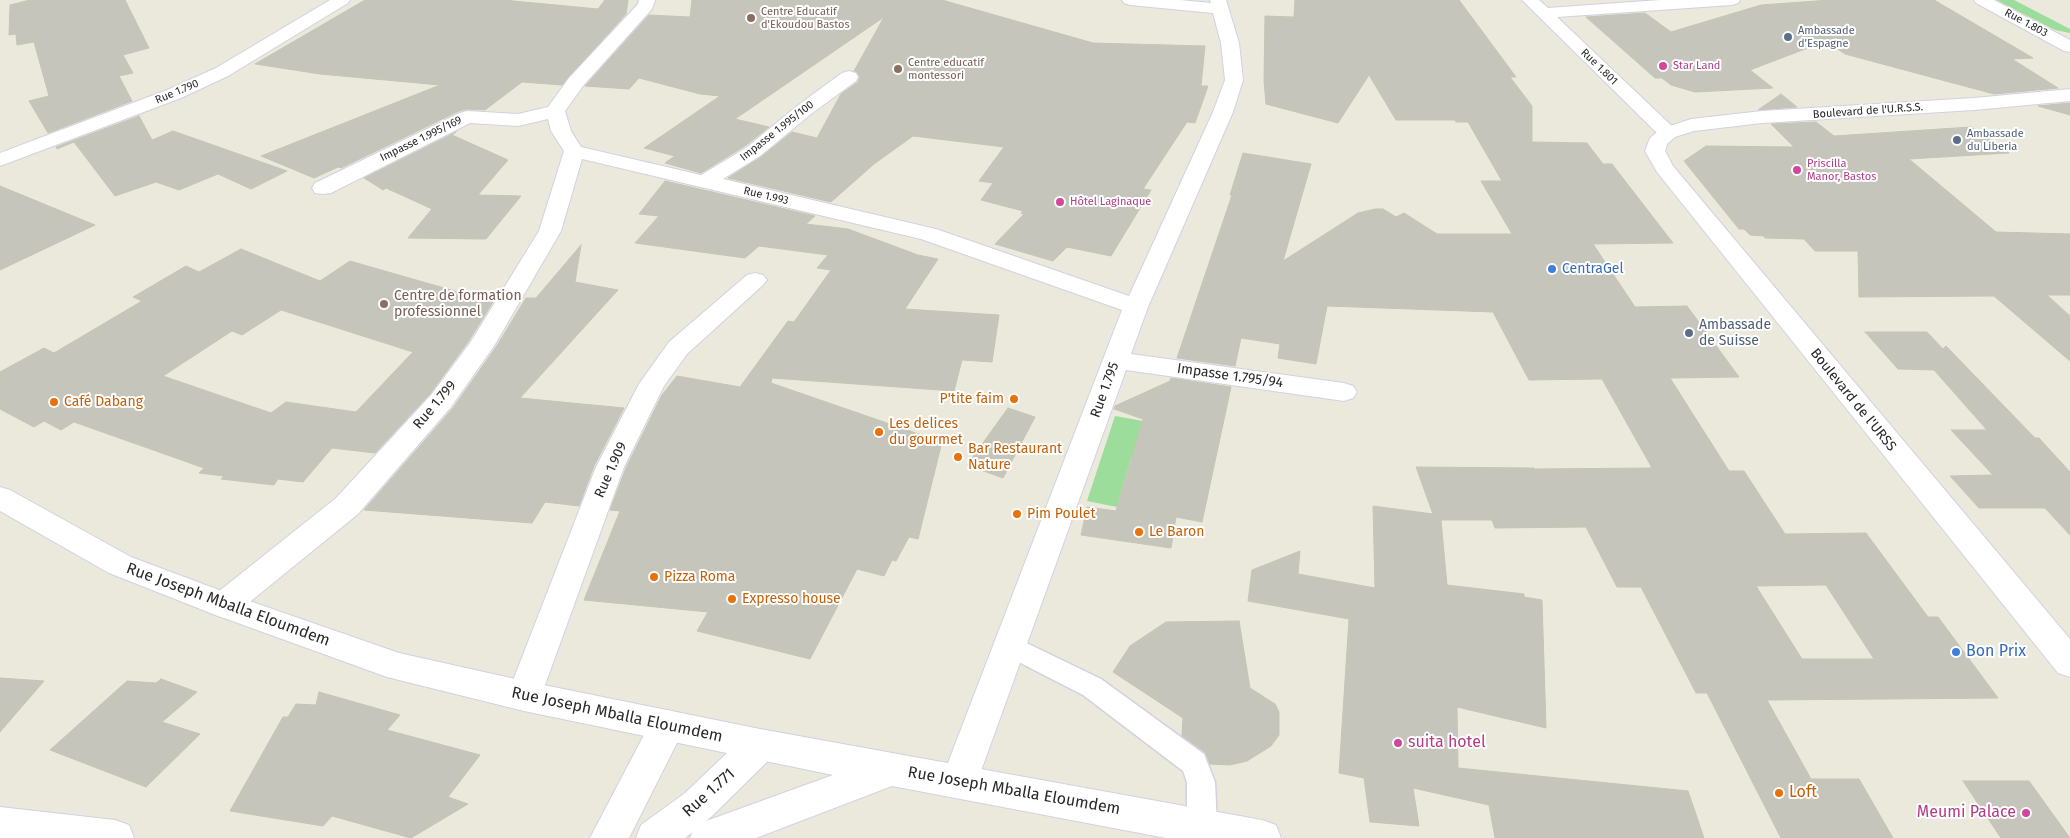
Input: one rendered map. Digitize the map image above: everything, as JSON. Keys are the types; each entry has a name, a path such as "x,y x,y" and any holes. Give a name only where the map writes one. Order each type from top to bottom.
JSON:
{"street":[{"name":"Rue 1.790","path":"1,158 174,94 222,72 342,0"},
{"path":"574,151 561,131 555,111 576,82 646,5 647,0"},
{"path":"1130,0 1219,4"},
{"name":"Rue 1.801","path":"1530,0 1668,133"},
{"path":"1544,13 1732,0"},
{"name":"Rue 1.803","path":"1982,0 2070,47"},
{"name":"Rue 1.795","path":"960,781 1136,307 1223,112 1234,80 1230,43 1219,4"},
{"name":"Impasse 1.995/100","path":"704,182 754,152 804,110 849,77"},
{"name":"Boulevard de l'U.R.S.S.","path":"1668,133 1691,125 1762,118 1974,104 2070,95"},
{"name":"Impasse 1.995/169","path":"322,188 467,117 518,120 555,111"},
{"name":"Boulevard de l'URSS","path":"1668,133 1657,142 1655,151 1664,168 2070,663"},
{"name":"Rue 1.993","path":"574,151 928,234 1136,307"},
{"name":"Rue 1.799","path":"224,606 347,506 441,401 481,346 550,232 574,151"},
{"name":"Rue 1.909","path":"524,696 610,467 652,384 678,348 755,280"},
{"name":"Impasse 1.795/94","path":"1116,360 1344,392"},
{"name":"Rue Joseph Mballa Eloumdem","path":"0,498 120,564 224,606 398,667 524,696 760,745 1262,838"},
{"path":"610,838 668,725"},
{"name":"Rue 1.771","path":"655,838 698,805 760,745"},
{"path":"709,838 893,769"},
{"path":"0,826 115,838"}],"lane":[{"path":"1010,646 1092,687 1194,763 1201,782 1202,826"}],"green space":[{"path":"1996,0 2014,0 2070,29 2070,33 2055,30"},
{"path":"1115,416 1154,423 1131,458 1117,507 1087,501"}],"building":[{"path":"30,0 125,0 149,48 123,55 133,73 119,76 132,101 48,133 29,101 49,96 34,42 17,45 16,34 9,35 10,5"},
{"path":"365,0 503,0 598,9 605,0 628,0 626,14 562,85 522,82 485,110 467,109 459,111 341,168 338,167 314,178 261,156 440,85 320,74 255,64"},
{"path":"692,0 942,0 1093,43 1205,46 1201,86 1208,86 1195,123 1187,122 1143,189 1151,190 1111,256 1067,247 1053,261 995,244 1024,214 1021,213 1023,211 981,200 993,183 979,181 1004,147 913,136 874,164 831,202 728,178 761,157 792,132 817,138 841,94 858,82 860,76 854,71 884,17 735,119 769,127 745,146 701,173 665,163 675,156 644,148 720,96 700,94 639,78 629,89 585,86 649,15 690,17"},
{"path":"1295,0 1459,0 1516,77 1510,77 1532,106 1532,142 1587,143 1603,164 1612,164 1673,243 1593,244 1635,307 1687,306 1739,377 1670,378 1729,471 1744,471 1785,534 1866,533 1928,617 1938,617 1998,698 1767,700 1811,779 1859,779 1893,838 1781,838 1707,693 1696,693 1641,587 1617,587 1586,527 1495,528 1492,520 1441,520 1447,585 1524,594 1524,597 1542,600 1546,728 1457,707 1458,768 1688,791 1704,838 1495,838 1489,805 1413,788 1419,826 1370,822 1364,778 1339,773 1349,619 1248,601 1252,570 1300,551 1298,574 1375,588 1373,506 1433,514 1416,467 1652,468 1602,379 1529,380 1493,312 1327,306 1316,364 1278,358 1280,344 1241,338 1235,366 1177,358 1232,195 1230,195 1243,153 1311,164 1283,261 1358,213 1375,209 1383,209 1396,217 1404,213 1437,234 1512,234 1481,181 1502,181 1468,122 1456,122 1455,120 1396,120 1369,75 1338,123 1266,104 1264,80 1265,16 1294,17","holes":["1826,585 1874,659 1802,659 1756,586"]},
{"path":"1830,0 1934,0 2033,58 2012,59 2058,88 1994,94 1845,54 1826,41 1750,70 1773,88 1695,92 1671,85 1662,78 1655,78 1586,17 1645,13 1671,32 1761,5"},
{"path":"1781,94 1797,107 1758,110"},
{"path":"2070,103 2070,115 2038,106"},
{"path":"139,116 152,140 173,131 287,171 251,189 218,174 179,190 156,182 115,196 74,142 57,149 56,147"},
{"path":"1816,122 1834,136 1971,127 2009,153 1909,159 1996,232 2070,234 2070,295 2047,295 2070,316 2070,361 1994,296 1859,297 1858,251 1815,251 1804,239 1765,238 1764,236 1750,235 1744,229 1739,229 1684,161 1706,146 1794,147 1771,124"},
{"path":"456,132 452,135 508,160 478,195 521,196 486,239 408,238 432,209 386,188 383,190 364,178"},
{"path":"665,181 815,216 806,224 848,229 918,255 938,259 905,309 999,315 992,362 962,360 954,391 772,378 771,383 942,442 918,539 909,537 896,561 892,560 884,576 857,569 810,659 697,631 708,612 584,600 620,511 610,510 626,468 662,395 677,376 740,387 788,321 794,322 831,270 817,268 828,255 759,246 745,258 635,243 659,216 639,214"},
{"path":"0,186 95,225 0,270"},
{"path":"581,245 575,282 618,290 520,398 624,408 594,466 579,506 545,502 532,523 364,510 453,408 496,347 526,298 536,298"},
{"path":"241,249 320,281 350,261 493,302 468,342 430,394 375,453 332,448 303,482 278,479 274,485 221,479 224,476 199,473 204,468 74,422 61,430 44,421 34,427 0,409 0,372 44,348 54,353 142,301 133,297 186,266 199,272","holes":["281,310 413,352 356,412 286,402 271,413 163,376 232,331 242,335"]},
{"path":"1865,332 1927,332 1943,349 1946,346 2035,438 2039,438 2070,472 2070,535 2045,508 1979,508 1950,476 1993,475 1951,430 1987,430 1934,370 1898,369"},
{"path":"1171,378 1231,387 1202,522 1176,517 1171,548 1081,535 1087,507 1116,511 1143,419 1114,409 1115,406 1170,381"},
{"path":"1008,408 1035,417 1003,478 967,465"},
{"path":"1239,621 1250,688 1275,704 1279,712 1279,735 1271,746 1247,761 1230,765 1210,764 1205,752 1182,736 1183,718 1113,672 1130,646 1166,622"},
{"path":"0,678 44,681 0,732"},
{"path":"161,679 197,692 162,722 200,734 146,787 50,750 127,681 156,683"},
{"path":"319,692 400,715 387,730 480,755 448,797 468,804 411,838 332,816 323,826 230,811 283,717 288,717 296,704 316,705"},
{"path":"1963,781 2029,781 2070,838 2001,838"}],"place":[{"name":"Centre Educatif d'Ekoudou Bastos","path":"751,18"},
{"name":"Ambassade d’Espagne","path":"1788,37"},
{"name":"Star Land","path":"1663,66"},
{"name":"Centre educatif montessori","path":"898,69"},
{"name":"Ambassade du Liberia","path":"1957,140"},
{"name":"Priscilla Manor, Bastos","path":"1797,170"},
{"name":"Hôtel Laginaque","path":"1060,202"},
{"name":"CentraGel","path":"1552,269"},
{"name":"Centre de formation professionnel","path":"384,304"},
{"name":"Ambassade de Suisse","path":"1689,333"},
{"name":"P'tite faim","path":"1014,399"},
{"name":"Café Dabang","path":"54,402"},
{"name":"Les delices du gourmet","path":"879,432"},
{"name":"Bar Restaurant Nature","path":"958,457"},
{"name":"Pim Poulet","path":"1017,514"},
{"name":"Le Baron","path":"1139,532"},
{"name":"Pizza Roma","path":"654,577"},
{"name":"Expresso house","path":"732,599"},
{"name":"Bon Prix","path":"1956,652"},
{"name":"suita hotel","path":"1398,743"},
{"name":"Loft","path":"1779,793"},
{"name":"Meumi Palace","path":"2026,813"}]}
